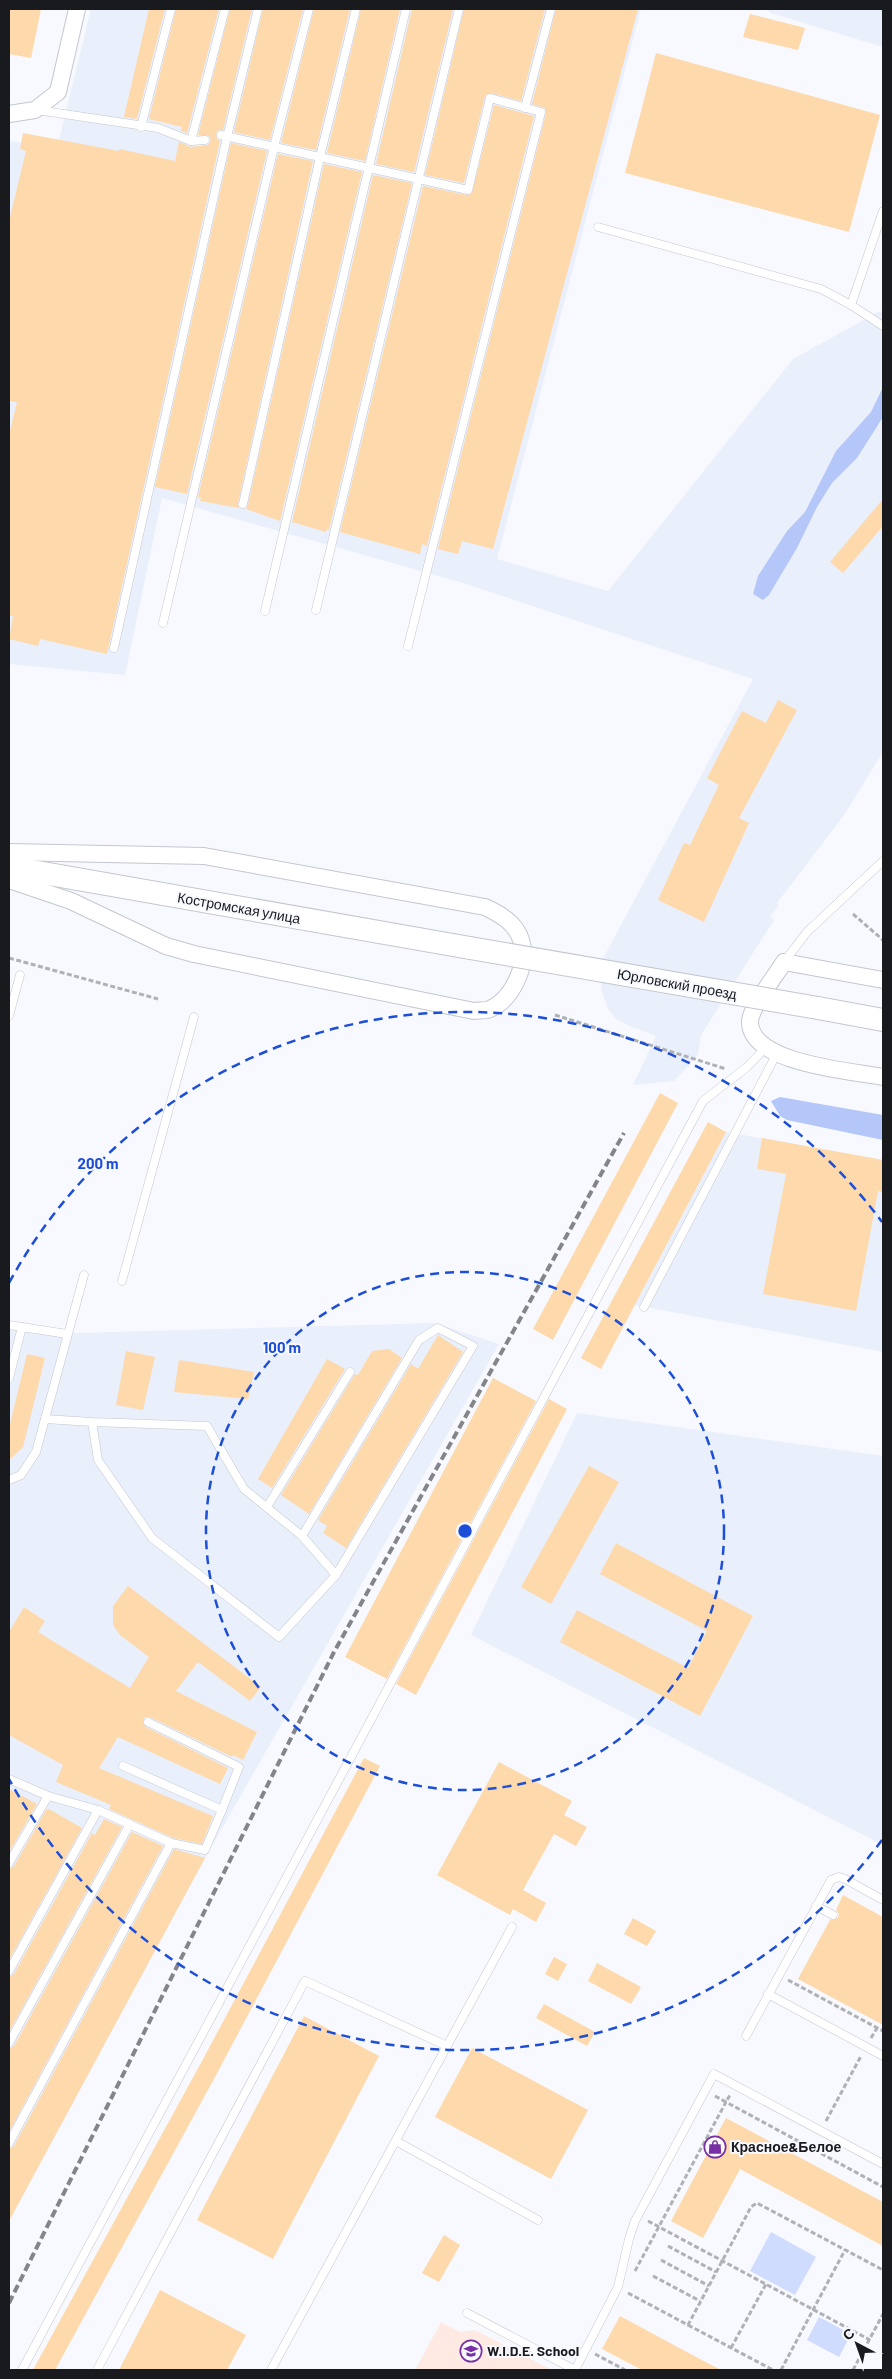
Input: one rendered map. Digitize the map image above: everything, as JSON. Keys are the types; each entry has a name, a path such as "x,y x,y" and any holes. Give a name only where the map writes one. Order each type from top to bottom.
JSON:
{"main road":[{"name":"Костромская улица","path":"9,867 470,948"},
{"name":"Юрловский проезд","path":"470,948 883,1020"}],"street":[{"path":"9,114 35,110 58,92 77,9"},
{"path":"9,852 204,856 485,907 500,914 512,924 521,938 524,952 522,966 515,982 502,999 489,1009 474,1011 194,954 166,946 71,901 9,880"},
{"path":"883,980 784,962 754,1011 750,1021 756,1038 771,1050 803,1062 883,1077"}],"lane":[{"path":"141,127 171,9"},
{"path":"191,141 225,9"},
{"path":"114,648 224,136 258,9"},
{"path":"162,623 274,147 309,9"},
{"path":"243,504 320,157 356,9"},
{"path":"265,611 406,9"},
{"path":"316,610 459,9"},
{"path":"525,108 551,9"},
{"path":"224,136 468,190 490,98 541,112 408,646"},
{"path":"35,110 158,128 191,141 205,140"},
{"path":"851,305 883,211"},
{"path":"598,227 821,289 851,305 883,326"},
{"path":"784,962 807,932 883,861"},
{"path":"9,1016 20,975"},
{"path":"122,1281 194,1017"},
{"path":"644,1307 771,1050"},
{"path":"22,2370 703,1101 771,1050"},
{"path":"9,1480 21,1475 36,1452 84,1275"},
{"path":"9,1325 67,1334"},
{"path":"9,1378 22,1327"},
{"path":"92,1422 98,1460 152,1538 279,1637 336,1575 473,1346 438,1328 419,1340 302,1536"},
{"path":"267,1507 350,1372"},
{"path":"45,1419 207,1426 244,1490 302,1536 336,1575"},
{"path":"9,1779 48,1796 98,1810 170,1844 205,1850 239,1768 148,1722"},
{"path":"123,1766 222,1810"},
{"path":"9,1863 48,1796"},
{"path":"9,1971 98,1810"},
{"path":"9,2043 130,1824"},
{"path":"9,2143 170,1844"},
{"path":"746,2036 831,1880 839,1877 883,1900"},
{"path":"816,1906 832,1916"},
{"path":"271,2370 512,1927"},
{"path":"97,2370 306,1981 447,2046"},
{"path":"768,1994 883,2056"},
{"path":"467,2312 575,2370 618,2288 629,2239 638,2216 714,2074 883,2164"},
{"path":"396,2141 538,2220"}],"path":[{"path":"853,914 883,940"},
{"path":"9,958 158,999"},
{"path":"555,1016 727,1069"},
{"path":"778,1975 883,2031"},
{"path":"812,2148 877,2028"},
{"path":"633,2275 735,2085"},
{"path":"705,2091 883,2186"},
{"path":"688,2325 751,2207 757,2203 883,2270"},
{"path":"638,2216 870,2340"},
{"path":"668,2246 716,2272"},
{"path":"781,2370 846,2250"},
{"path":"661,2260 709,2286"},
{"path":"652,2276 700,2301"},
{"path":"731,2348 766,2284"},
{"path":"631,2294 773,2370"},
{"path":"853,2370 883,2314"},
{"path":"586,2349 624,2370"}],"shaded area":[{"path":"91,9 641,9 497,559 608,591 793,359 880,311 883,313 883,752 844,815 777,903 779,905 770,917 774,920 701,1035 698,1055 674,1081 633,1085 656,1036 616,1019 608,1009 602,992 599,966 753,679 460,582 162,498 125,675 9,664 9,141 57,148"},
{"path":"767,9 883,9 883,47 771,13"},
{"path":"883,387 883,417 857,458 832,483 817,507 797,548 769,595 763,600 753,594 758,576 787,531 805,512 836,451 871,412"},
{"path":"780,1097 883,1115 883,1140 787,1120 780,1116 771,1101"},
{"path":"726,1132 883,1160 883,1352 635,1305"},
{"path":"435,1323 499,1344 205,1858 9,2221 9,1329 76,1333"},
{"path":"577,1413 883,1456 883,1845 471,1635"},
{"path":"771,2232 816,2257 795,2295 750,2271"},
{"path":"819,2317 851,2334 839,2357 807,2340"},
{"name":"W.I.D.E. School","path":"441,2322 460,2332 475,2330 552,2370 415,2370"}],"building":[{"path":"10,9 41,9 31,58 9,54"},
{"path":"149,9 165,9 137,119 124,117"},
{"path":"176,9 219,9 187,133 181,131 182,127 149,119"},
{"path":"230,9 252,9 223,130 219,130 216,133 217,139 220,141 107,654 40,639 38,646 9,639 13,616 9,615 9,435 17,402 9,401 9,221 26,151 20,149 23,133 119,151 119,149 175,161 179,142 191,147 208,145 211,140 209,136 198,135"},
{"path":"263,9 303,9 270,140 234,132"},
{"path":"314,9 350,9 316,150 281,143"},
{"path":"361,9 400,9 365,161 327,153"},
{"path":"412,9 453,9 414,172 376,164"},
{"path":"464,9 545,9 521,101 491,93 485,96 464,183 425,175"},
{"path":"556,9 638,9 493,549 462,541 458,554 438,549 546,113 545,108 532,104"},
{"path":"750,14 805,28 798,50 743,37"},
{"path":"656,53 880,115 849,232 625,173"},
{"path":"494,105 534,116 427,546 422,544 420,554 340,532 423,186 467,195 472,193"},
{"path":"231,143 267,151 187,494 155,487"},
{"path":"278,154 313,161 238,503 239,508 200,501 201,497 198,497"},
{"path":"324,164 362,172 280,521 246,509"},
{"path":"373,175 412,183 329,530 327,529 326,532 292,522"},
{"path":"883,499 883,526 843,573 830,562"},
{"path":"778,700 797,710 739,818 749,823 704,922 658,900 684,843 690,845 719,785 707,778 742,711 766,723"},
{"path":"660,1093 678,1103 553,1340 533,1329"},
{"path":"708,1122 726,1132 601,1369 581,1358"},
{"path":"762,1138 883,1160 883,1192 878,1191 856,1311 763,1294 786,1174 757,1169"},
{"path":"438,1335 463,1352 346,1548 323,1533 327,1526 318,1520 411,1364 418,1369"},
{"path":"389,1349 402,1358 309,1514 281,1495 355,1374 358,1375 372,1351"},
{"path":"126,1351 155,1357 143,1410 116,1405"},
{"path":"27,1354 45,1358 23,1447 9,1460 9,1428"},
{"path":"327,1359 345,1369 272,1488 258,1479"},
{"path":"179,1360 254,1372 248,1399 174,1392"},
{"path":"493,1378 536,1401 387,1679 345,1657"},
{"path":"549,1399 567,1409 416,1695 396,1684"},
{"path":"589,1466 619,1482 551,1604 521,1587"},
{"path":"616,1543 753,1616 700,1716 560,1642 577,1610 688,1668 707,1631 600,1574"},
{"path":"128,1586 261,1687 250,1701 198,1662 176,1691 257,1732 243,1760 233,1755 232,1757 150,1717 145,1717 143,1720 146,1727 228,1768 220,1784 118,1737 99,1768 213,1816 202,1844 173,1838 109,1809 111,1805 56,1782 63,1765 9,1735 9,1632 24,1607 45,1621 38,1632 130,1688 149,1657 120,1635 113,1625 113,1606"},
{"path":"364,1758 380,1766 215,2077 55,2370 33,2370 202,2061"},
{"path":"499,1762 572,1801 564,1815 587,1827 576,1846 554,1834 523,1890 546,1903 536,1922 513,1909 510,1915 437,1875"},
{"path":"9,1789 37,1804 9,1852"},
{"path":"49,1809 82,1828 9,1960 9,1869 14,1866 46,1810"},
{"path":"104,1819 122,1827 9,2032 9,1977 14,1974 92,1833 95,1835"},
{"path":"132,1832 163,1846 9,2132 9,2049 14,2046"},
{"path":"174,1849 205,1858 9,2221 9,2149 14,2146"},
{"path":"843,1895 883,1917 883,2025 798,1979 830,1920 838,1918 839,1914 836,1910"},
{"path":"633,1918 656,1931 647,1946 624,1934"},
{"path":"554,1957 567,1964 558,1981 545,1974"},
{"path":"597,1963 641,1987 631,2004 588,1981"},
{"path":"544,2004 595,2032 587,2046 536,2018"},
{"path":"304,2016 379,2056 273,2259 197,2220"},
{"path":"472,2048 588,2110 551,2179 435,2117"},
{"path":"726,2118 883,2202 883,2246 740,2169 703,2238 671,2221"},
{"path":"444,2235 460,2245 439,2282 422,2273"},
{"path":"160,2290 246,2335 227,2370 119,2370"},
{"path":"620,2316 721,2370 642,2370 602,2349"}],"railway":[{"path":"9,2303 334,1652 624,1133"}],"place":[{"name":"Красное&Белое","path":"715,2147"},
{"name":"W.I.D.E. School","path":"471,2351"}]}
